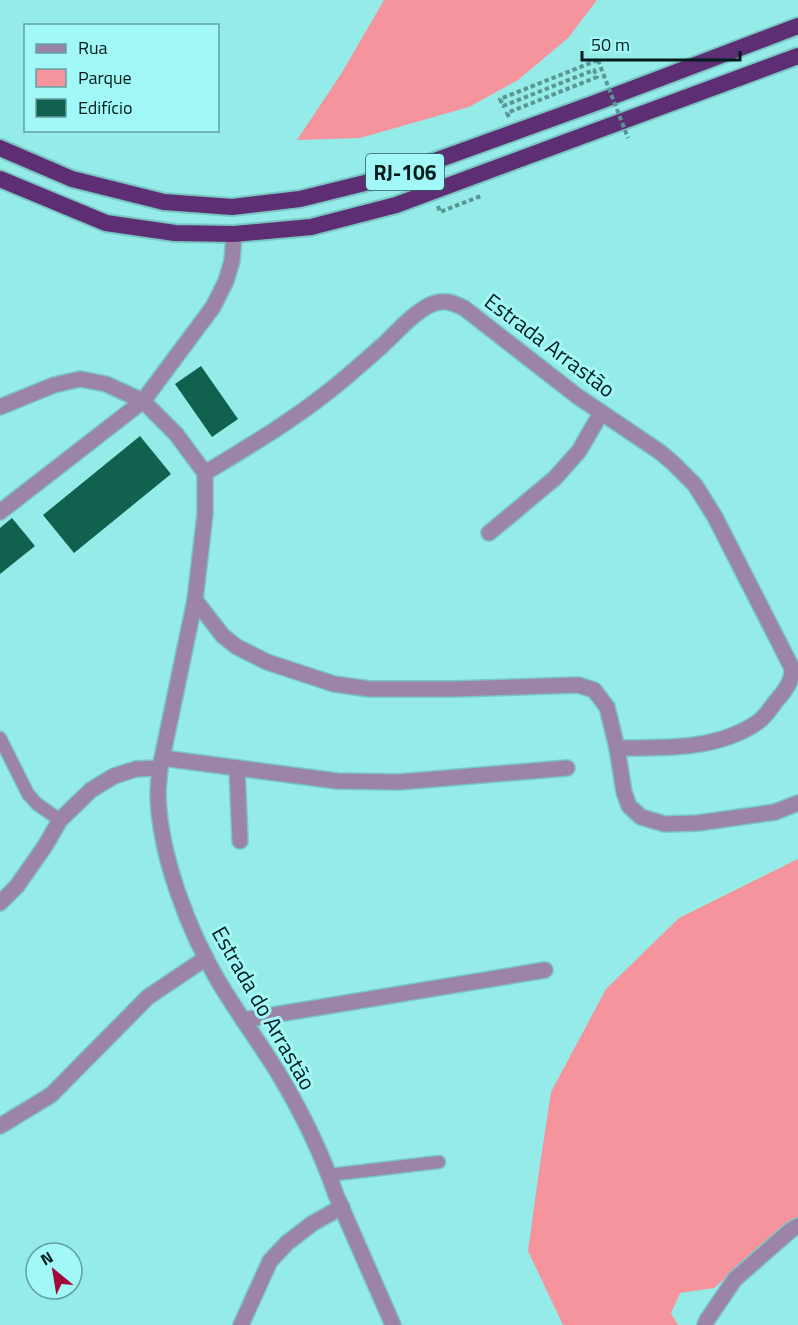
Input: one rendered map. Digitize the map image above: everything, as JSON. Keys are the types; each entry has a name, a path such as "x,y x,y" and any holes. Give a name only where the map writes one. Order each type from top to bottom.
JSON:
{"highway":[{"name":"RJ-106","path":"0,148 72,179 164,202 232,207 300,199 393,176 798,26"},
{"name":"RJ-106","path":"0,179 106,223 175,233 234,234 311,227 396,205 798,56"}],"street":[{"path":"0,512 143,401 213,307 226,281 232,261 234,234"},
{"name":"Estrada Arrastão","path":"205,473 275,431 324,395 382,346 412,317 430,305 450,301 464,308 577,396 667,457 695,485 715,517 795,667"},
{"path":"0,407 54,385 80,379 106,384 143,401 176,434 205,473"},
{"path":"489,533 555,478 579,452 601,412"},
{"name":"Estrada do Arrastão","path":"205,473 205,514 195,600 161,764 158,795 161,828 170,866 187,918 206,958 280,1077 307,1126 393,1325"},
{"path":"195,600 223,636 237,647 267,662 334,684 370,689 578,685 594,690 607,708 617,748 624,792 629,806 641,817 665,824 698,823 775,812 798,803"},
{"path":"617,748 696,745 737,735 760,721 779,698 795,667"},
{"path":"0,903 17,886 60,820 91,790 114,776 136,769 161,764 237,768 337,781 399,782 567,768"},
{"path":"237,768 240,841"},
{"path":"0,1126 51,1095 148,997 206,958"},
{"path":"243,1020 545,970"},
{"path":"241,1325 270,1262 287,1243 313,1223 342,1207"},
{"path":"705,1325 735,1279 798,1226"}],"lane":[{"path":"0,738 27,794 60,820"},
{"path":"329,1175 439,1162"}],"path":[{"path":"515,132 507,112 597,77 594,70 503,106 500,99 598,60 628,138"}],"green space":[{"path":"384,0 597,0 568,38 518,80 469,107 360,138 297,140 341,74"},
{"path":"798,859 798,1218 714,1288 680,1293 671,1313 678,1325 563,1325 528,1251 551,1092 606,989 679,918"}],"building":[{"path":"201,366 238,419 212,437 175,384"},
{"path":"140,436 171,474 74,553 43,515"},
{"path":"12,518 35,546 0,574 0,528"}]}
